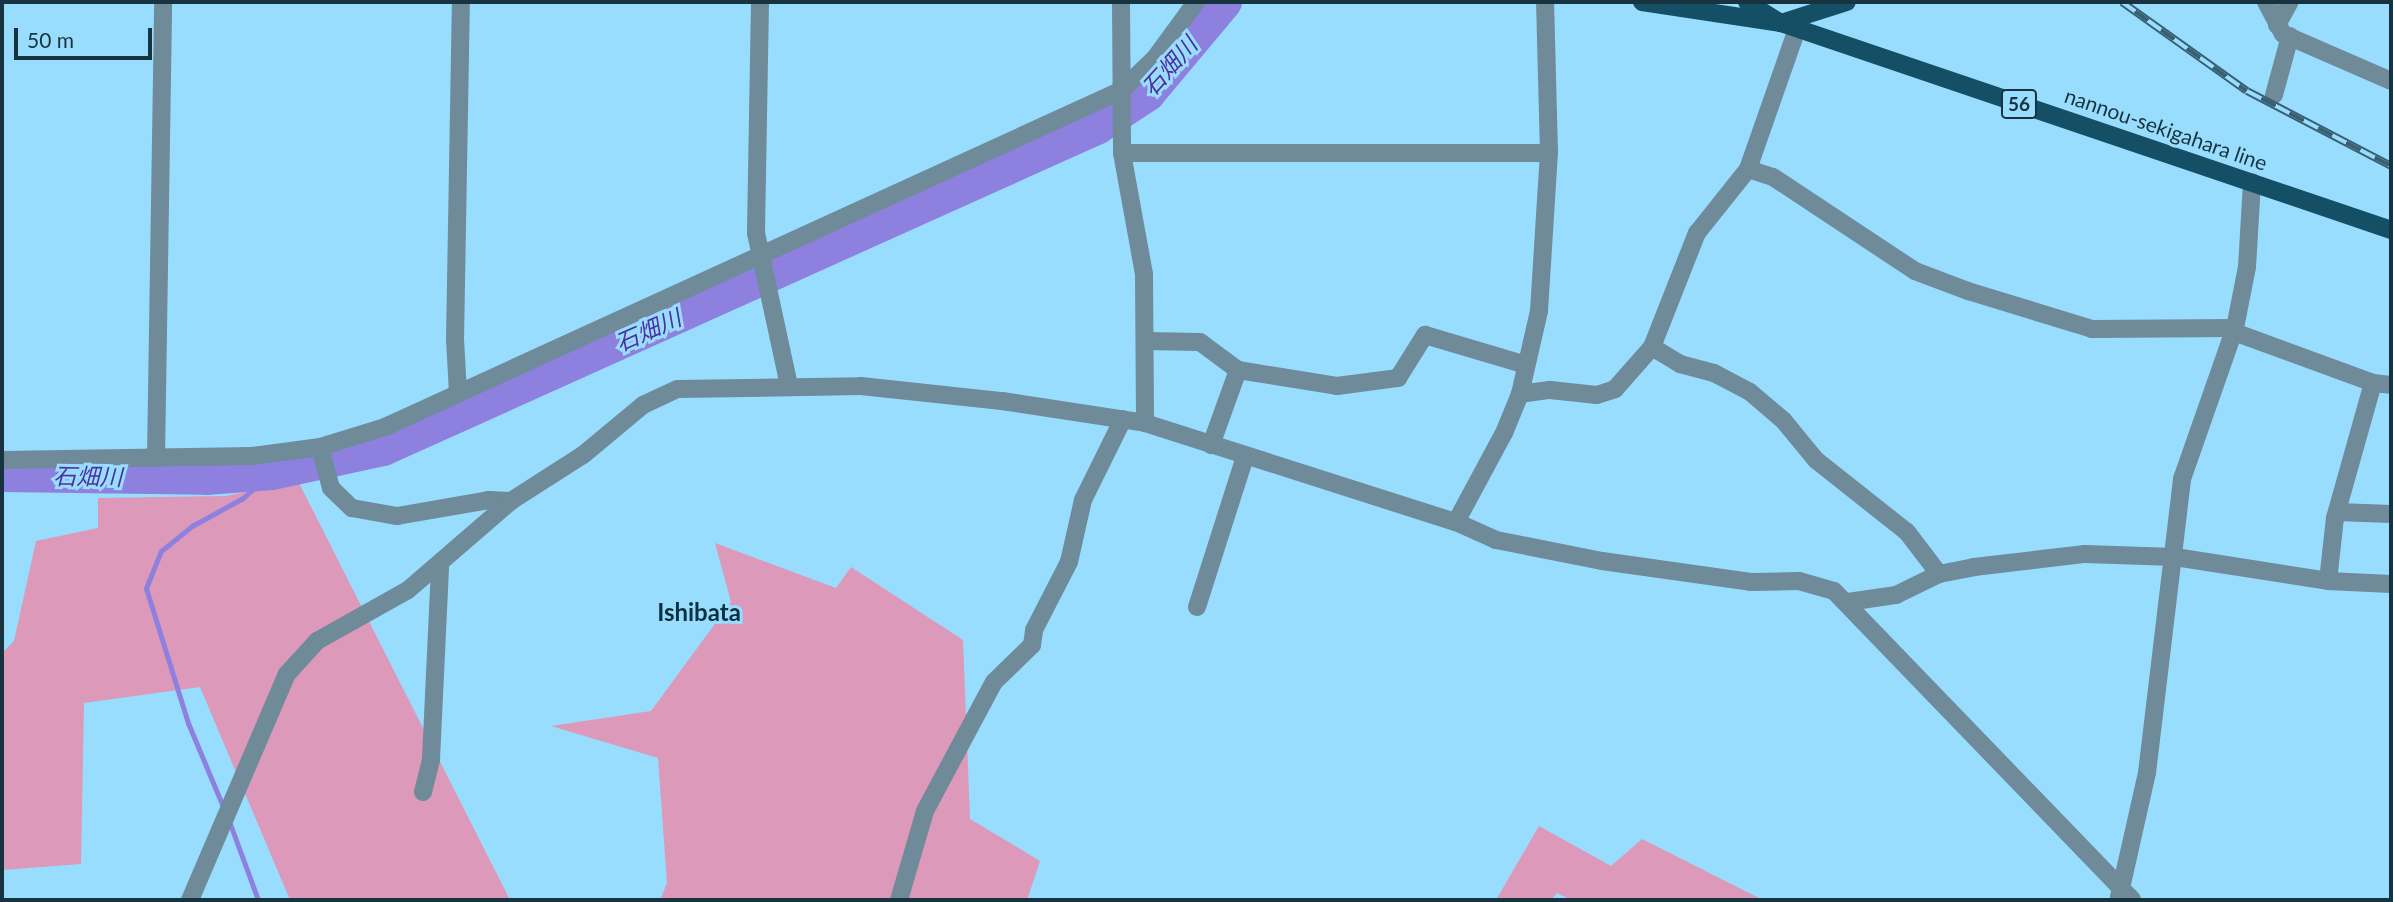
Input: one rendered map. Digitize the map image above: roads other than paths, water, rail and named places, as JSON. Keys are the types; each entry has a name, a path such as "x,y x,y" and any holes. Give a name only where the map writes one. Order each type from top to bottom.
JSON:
{"main road":[{"name":"nannou-sekigahara line","path":"1642,2 1789,26 2391,230"},
{"path":"1747,2 1789,26 1847,2"}],"street":[{"path":"156,458 163,2"},
{"path":"458,393 455,340 461,2"},
{"path":"760,2 760,262 769,290 789,386"},
{"path":"1121,2 1122,153 1144,274 1145,423"},
{"path":"2,460 252,456 320,447 385,427 760,262 1122,94 1155,58 1196,2"},
{"path":"1456,522 1504,433 1520,394 1545,265 1549,153 1545,2"},
{"path":"2266,2 2283,31 2391,81"},
{"path":"2274,95 2290,2"},
{"path":"1520,394 1550,390 1597,395 1615,388 1652,347 1697,233 1748,169 1789,26"},
{"path":"1122,153 1549,153"},
{"path":"1748,169 1773,177 1915,271 1968,291 2092,329 2234,330 2373,383 2391,385"},
{"path":"2124,897 2147,773 2175,558 2182,479 2234,330 2247,267 2252,183"},
{"path":"1146,341 1200,342 1238,370 1337,386 1398,379 1425,335 1526,365"},
{"path":"1652,347 1680,364 1714,373 1750,392 1783,420 1816,460 1908,532 1939,574"},
{"path":"1211,445 1238,370"},
{"path":"2328,581 2337,512 2373,383"},
{"path":"190,900 213,840 287,674 299,657 317,641 379,609 440,565 511,501 583,455 643,405 678,390 789,386 921,391 1145,423 1456,522 1496,540 1602,561 1751,582 1799,581 1834,591 1848,602 2124,897"},
{"path":"898,900 925,811 986,693 1032,645 1034,630 1069,562 1083,500 1123,419"},
{"path":"320,447 331,488 352,508 397,516 488,500 511,501"},
{"path":"1197,607 1245,457"},
{"path":"2337,512 2391,513"},
{"path":"1848,602 1896,594 1939,574 2019,558 2085,554 2175,558 2328,581 2391,584"},
{"path":"423,792 431,759 440,565"}],"waterway":[{"name":"石畑川","path":"2,475 206,478 271,473 383,449 1098,127 1148,94 1225,2"},
{"path":"224,809 188,723 146,588 161,551 192,526 243,498 271,473"},
{"path":"229,821 258,900"}],"railway":[{"path":"2122,2 2247,91 2391,166"}],"district":[{"name":"Ishibata","path":"699,612"}]}
